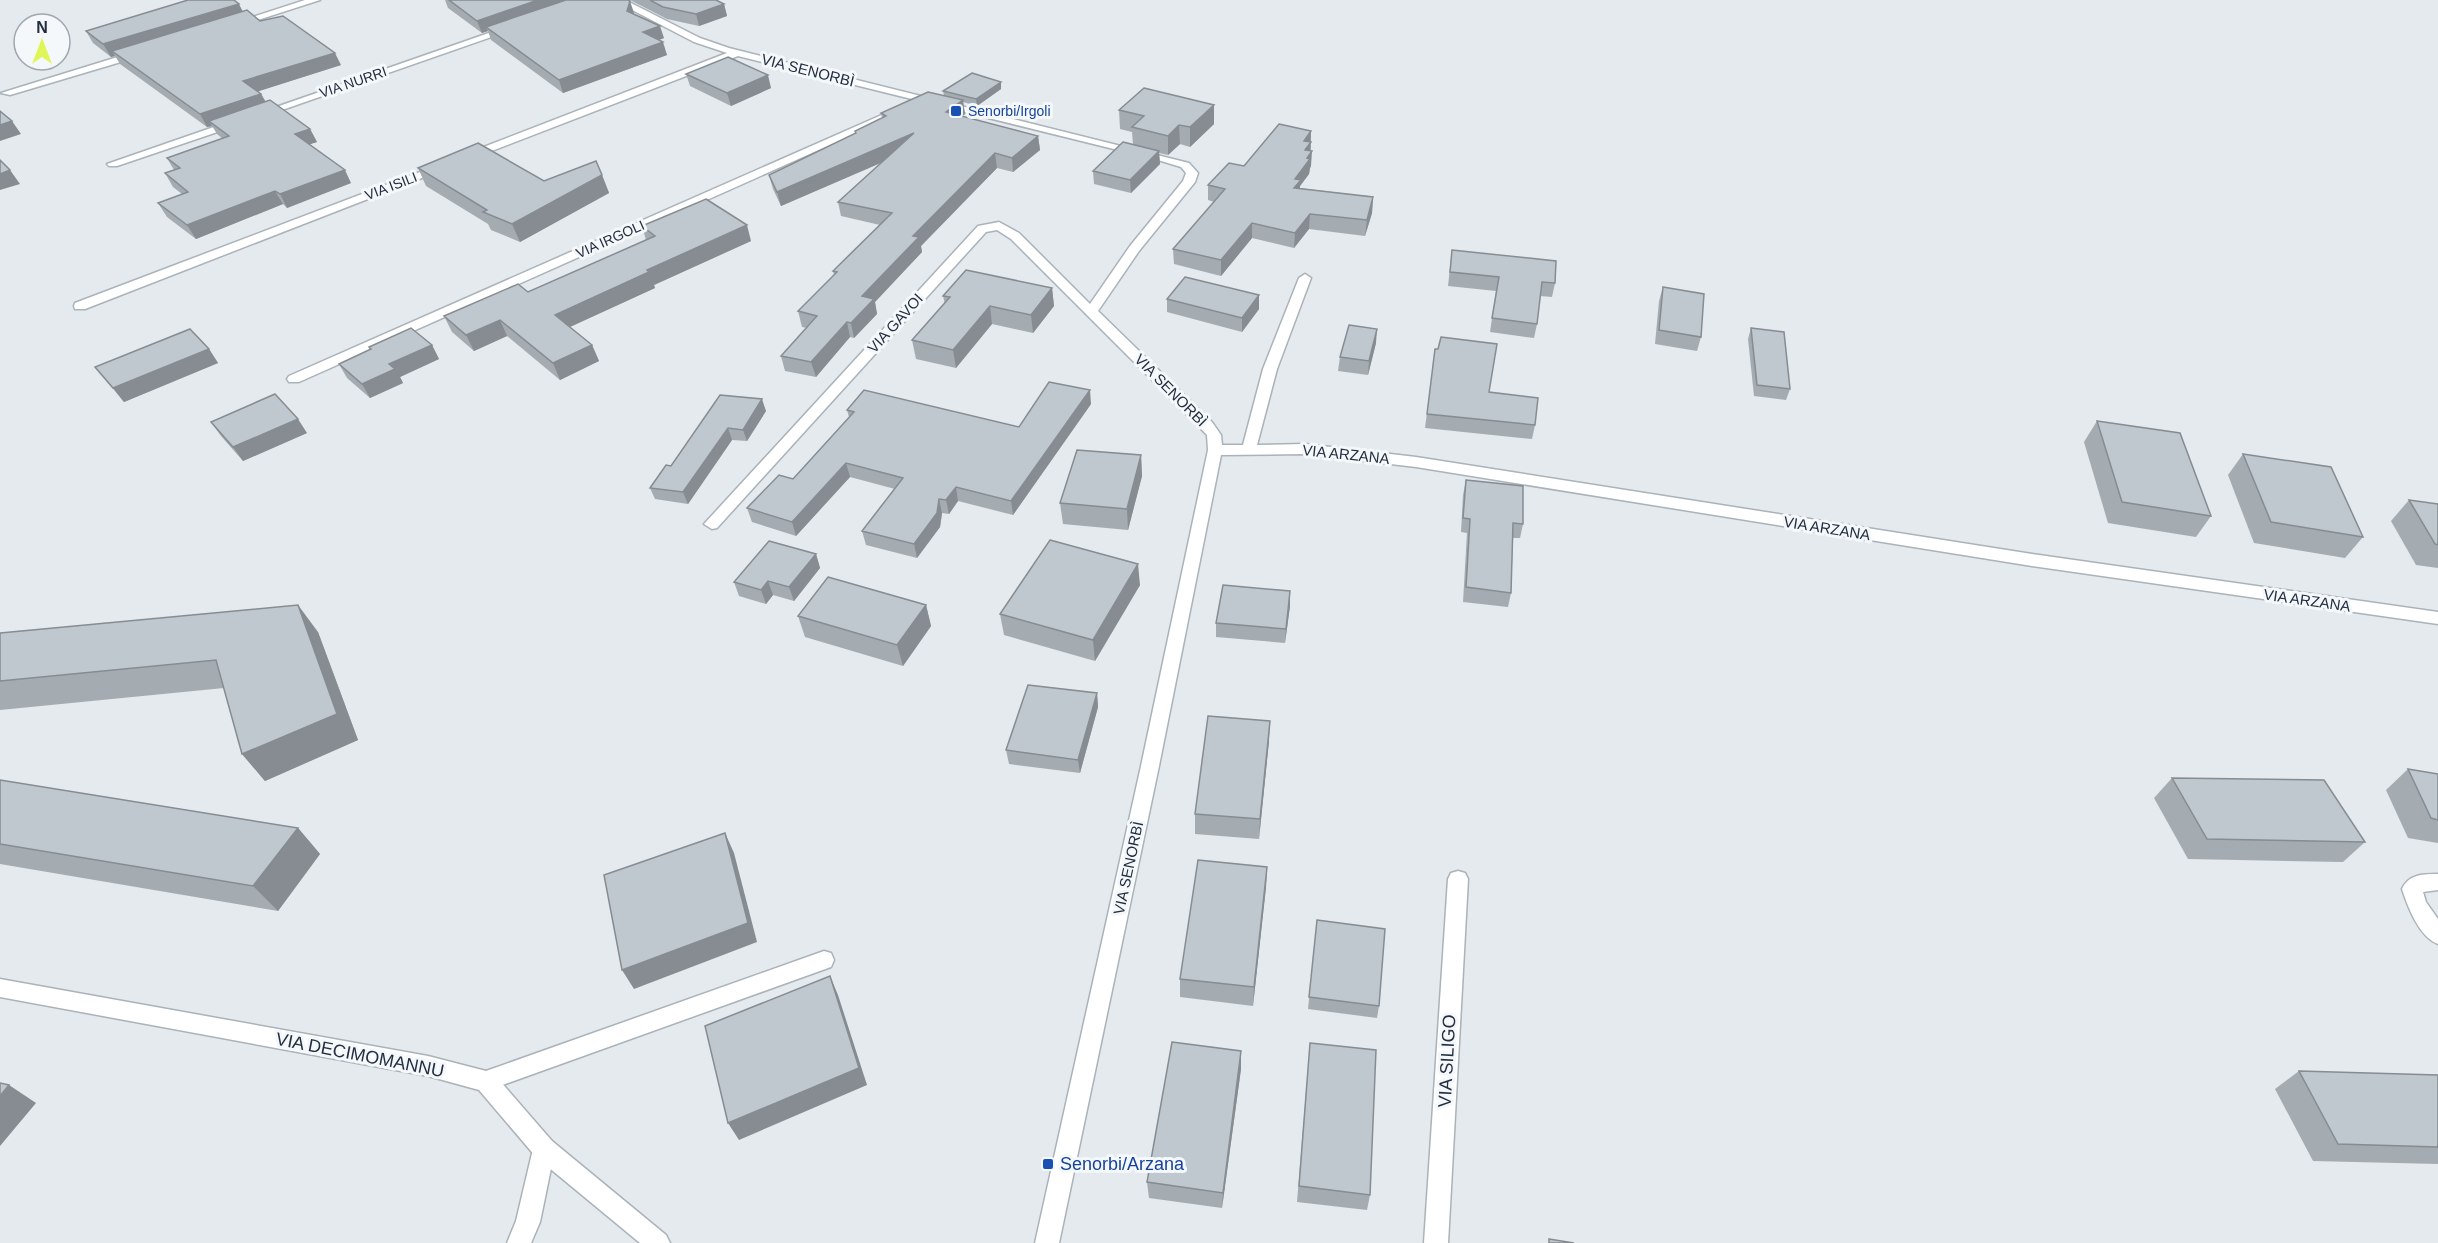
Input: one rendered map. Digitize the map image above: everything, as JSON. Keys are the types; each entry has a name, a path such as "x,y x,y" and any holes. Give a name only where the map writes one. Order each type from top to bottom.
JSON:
{"street":[{"path":"224,28 315,0"},
{"name":"VIA SENORBÌ","path":"618,0 703,43 736,53 1173,160 1185,165 1191,171 1189,182 1134,249 1091,312 1208,425 1214,435 1215,450 1150,766 1047,1243"},
{"name":"VIA NURRI","path":"113,164 516,27"},
{"path":"6,93 143,52"},
{"name":"VIA ISILI","path":"80,306 736,53"},
{"name":"VIA IRGOLI","path":"294,379 926,98"},
{"name":"VIA GAVOI","path":"712,524 982,229 999,226 1015,236 1091,312"},
{"path":"1249,448 1270,369 1305,278"},
{"name":"VIA ARZANA","path":"1215,450 1305,449 1416,462 2032,560 2438,618"},
{"name":"VIA SILIGO","path":"1436,1243 1458,879"},
{"path":"2438,882 2420,883 2412,889 2418,906 2438,935"},
{"path":"658,1243 544,1149 486,1081 825,960"},
{"name":"VIA DECIMOMANNU","path":"0,988 428,1066 486,1081"},
{"path":"519,1243 528,1222 544,1149"}],"building":[{"path":"188,0 234,0 239,4 103,44 86,31"},
{"path":"449,0 538,0 477,21"},
{"path":"566,0 628,0 630,1 627,11 660,26 643,32 663,42 559,80 486,27"},
{"path":"650,0 716,0 724,4 696,14 663,7"},
{"path":"247,10 260,21 283,16 335,53 243,81 261,94 200,114 112,51"},
{"path":"728,57 768,75 727,93 686,74"},
{"path":"972,73 1001,82 976,99 943,91"},
{"path":"1144,88 1214,105 1190,127 1179,125 1168,136 1132,127 1144,116 1119,110"},
{"path":"928,92 963,100 946,112 1038,136 1012,158 995,153 913,236 919,237 862,296 874,299 851,323 847,322 811,362 781,356 817,316 798,311 837,272 833,271 892,213 838,202 914,133 777,192 769,175 886,116 881,113"},
{"path":"270,100 310,129 295,134 345,170 280,194 275,191 187,225 158,203 188,192 165,173 180,168 167,158 229,136 209,121"},
{"path":"0,111 12,121 0,125"},
{"path":"1279,124 1311,131 1304,141 1311,142 1305,150 1312,151 1307,158 1310,159 1295,179 1301,180 1294,188 1373,197 1367,220 1310,214 1295,233 1252,223 1221,260 1173,249 1225,189 1208,185 1229,163 1244,166"},
{"path":"1123,142 1159,151 1130,180 1093,171"},
{"path":"478,143 544,181 596,161 602,175 512,224 483,212 487,210 418,168"},
{"path":"0,160 10,170 0,174"},
{"path":"706,199 747,225 555,315 592,345 553,363 500,320 466,335 444,316 518,284 528,292 655,236 642,226"},
{"path":"1452,250 1556,261 1555,283 1542,282 1537,324 1492,318 1499,277 1450,272"},
{"path":"966,270 1052,288 1031,315 990,306 953,350 912,340 950,297 943,296"},
{"path":"1185,277 1259,295 1242,318 1167,299"},
{"path":"1663,287 1704,294 1701,337 1659,330"},
{"path":"1349,325 1377,329 1369,361 1340,357"},
{"path":"411,328 432,345 389,364 395,369 362,384 339,364 371,349 369,347"},
{"path":"1751,328 1784,332 1790,389 1757,385"},
{"path":"190,329 209,349 113,388 95,367"},
{"path":"1441,337 1497,344 1489,392 1538,398 1535,425 1427,414 1435,349 1438,349"},
{"path":"1049,382 1090,390 1011,501 956,487 946,500 939,499 937,513 914,544 862,531 903,478 846,463 792,522 747,508 779,475 793,479 854,412 847,410 864,390 1019,427"},
{"path":"275,394 298,419 233,447 211,422"},
{"path":"720,395 762,399 743,430 728,428 683,492 650,488 666,465 671,466"},
{"path":"2097,421 2180,433 2211,516 2122,502"},
{"path":"1077,450 1141,455 1127,509 1060,503"},
{"path":"2243,454 2331,467 2363,537 2271,522"},
{"path":"1466,480 1523,486 1523,524 1513,523 1511,593 1466,587 1470,519 1463,518"},
{"path":"2409,500 2438,504 2438,545 2435,544"},
{"path":"1050,540 1138,564 1093,640 1000,614"},
{"path":"769,541 816,554 789,587 768,581 761,590 734,582"},
{"path":"828,577 926,605 897,645 798,616"},
{"path":"1223,585 1290,591 1286,629 1216,623"},
{"path":"298,605 337,714 242,754 216,660 0,681 0,633"},
{"path":"1028,685 1097,693 1078,760 1006,750"},
{"path":"1208,716 1270,721 1260,819 1195,814"},
{"path":"2408,769 2438,774 2438,820 2431,818"},
{"path":"2172,778 2324,780 2365,842 2207,839"},
{"path":"0,780 298,828 253,886 0,844"},
{"path":"725,833 748,923 622,970 604,875"},
{"path":"1198,860 1267,867 1254,987 1180,979"},
{"path":"1317,920 1385,929 1379,1006 1309,997"},
{"path":"830,976 859,1068 728,1123 705,1026"},
{"path":"1172,1042 1241,1051 1223,1193 1147,1182"},
{"path":"1310,1043 1376,1050 1370,1195 1299,1186"},
{"path":"2299,1071 2438,1075 2438,1147 2338,1144"},
{"path":"0,1083 9,1085 0,1096"},
{"path":"1549,1239 1574,1243 1549,1243"}],"place":[{"name":"Senorbi/Irgoli","path":"956,111"},
{"name":"Senorbi/Arzana","path":"1048,1164"}]}
